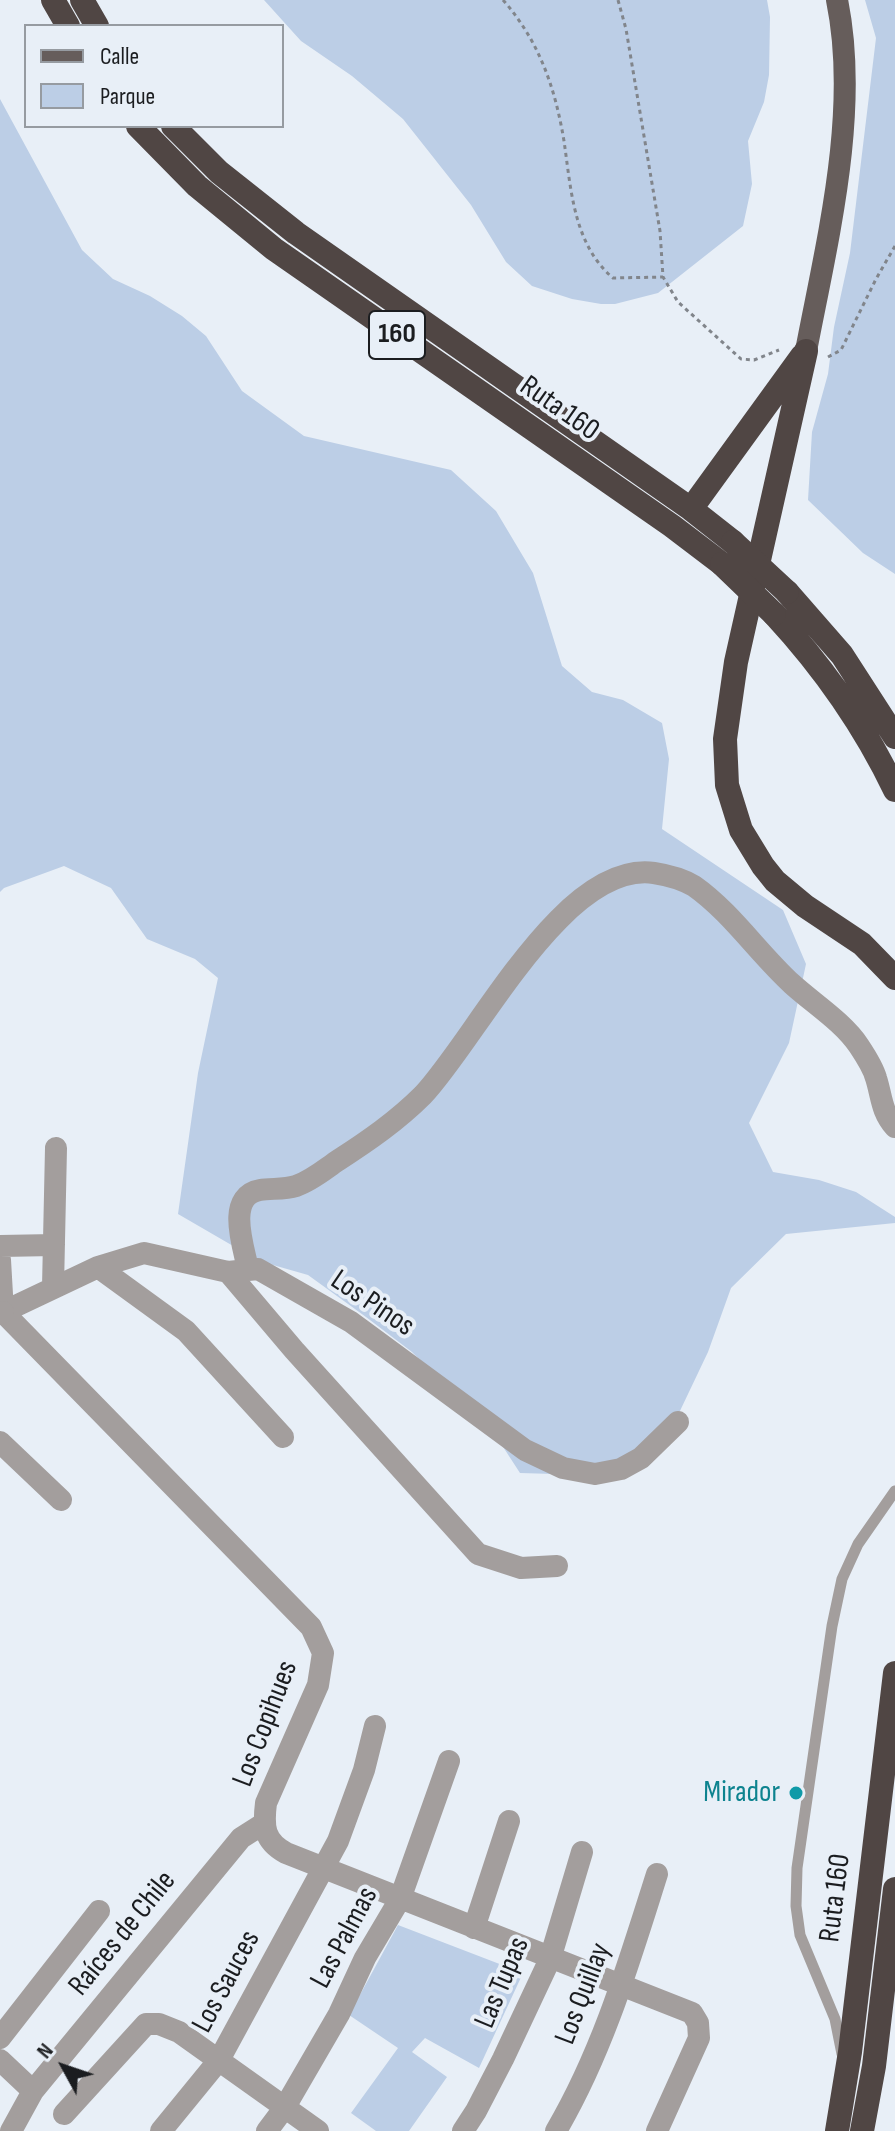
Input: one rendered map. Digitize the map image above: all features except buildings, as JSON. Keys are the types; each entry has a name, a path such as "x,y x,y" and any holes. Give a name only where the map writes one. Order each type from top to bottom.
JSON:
{"highway":[{"path":"53,0 67,24"},
{"path":"82,0 96,24"},
{"name":"Ruta 160","path":"140,128 197,186 274,249 722,564 774,614 810,655 843,699 895,790"},
{"name":"Ruta 160","path":"175,128 219,172 296,233 691,509 733,542 787,592 842,655 895,737"},
{"path":"691,509 804,360"},
{"path":"804,360 736,662 725,739 727,785 741,830 775,881 805,906 862,944 895,978"},
{"name":"Ruta 160","path":"837,2131 845,2090 895,1673"},
{"name":"Ruta 160","path":"862,2131 875,2055 895,1889"}],"main road":[{"path":"804,360 827,245 845,111 845,65 837,0"}],"street":[{"path":"557,1566 521,1568 478,1554 238,1271 239,1222 242,1203 248,1195 258,1190 295,1186 311,1179 385,1130 448,1065 529,953 562,915 591,891 632,872 672,876 692,885 712,901 791,983 857,1043 876,1077 884,1114 895,1127"},
{"path":"53,1287 56,1148"},
{"path":"0,1246 54,1245"},
{"name":"Los Pinos","path":"1,1313 98,1267 144,1253 238,1271 258,1269 351,1322 525,1450 563,1468 595,1474 621,1469 641,1458 678,1422"},
{"path":"0,1260 1,1313"},
{"path":"98,1267 186,1331 283,1437"},
{"name":"Los Copihues","path":"1,1313 311,1627 323,1653 318,1685 266,1803 263,1824 267,1839 275,1847 322,1868 692,2013 698,2023 699,2038 657,2131"},
{"path":"0,1442 61,1500"},
{"name":"Los Sauces","path":"318,2131 219,2060 338,1841 364,1770 375,1726"},
{"name":"Las Palmas","path":"267,2131 285,2107 339,2014 365,1958 400,1899 449,1761"},
{"path":"474,1928 509,1821"},
{"name":"Raíces de Chile","path":"11,2131 33,2091 241,1838 263,1824"},
{"name":"Las Tupas","path":"463,2131 503,2059 550,1959 582,1852"},
{"name":"Los Quillay","path":"556,2131 599,2047 657,1874"},
{"path":"0,2038 99,1911"},
{"path":"64,2114 146,2024 159,2024 179,2032 219,2060 161,2131"},
{"path":"0,2060 33,2091"}],"lane":[{"path":"845,2090 835,2019 800,1935 796,1906 797,1868 832,1626 842,1579 858,1544 895,1491"}],"path":[{"path":"503,0 523,23 546,69 563,139 570,197 586,241 602,269 613,278 663,277"},
{"path":"618,0 626,29 660,231 663,277 678,302 741,359 754,360 782,348 804,360 841,350 895,246"}],"green space":[{"path":"264,0 767,0 770,17 769,75 764,102 748,141 752,184 743,226 658,293 615,304 601,304 572,299 532,286 506,262 471,205 403,119 352,76 301,41"},
{"path":"865,0 895,0 895,574 863,553 808,500 812,432 828,374 834,327 850,253 876,38"},
{"path":"0,99 82,250 113,279 150,296 206,336 242,391 304,436 451,470 496,511 533,573 562,666 592,692 623,700 662,723 669,759 662,829 783,910 806,964 789,1043 749,1123 773,1172 819,1180 856,1192 895,1217 895,1223 786,1234 731,1288 708,1352 659,1455 588,1475 520,1473 496,1436 412,1352 366,1317 308,1275 259,1261 178,1214 198,1073 218,978 195,959 147,939 111,888 64,866 0,892"},
{"path":"398,1925 523,1973 479,2068 425,2038 412,2052 447,2077 409,2131 376,2131 351,2113 398,2048 349,2015"}],"place":[{"name":"Mirador","path":"796,1793"}]}
